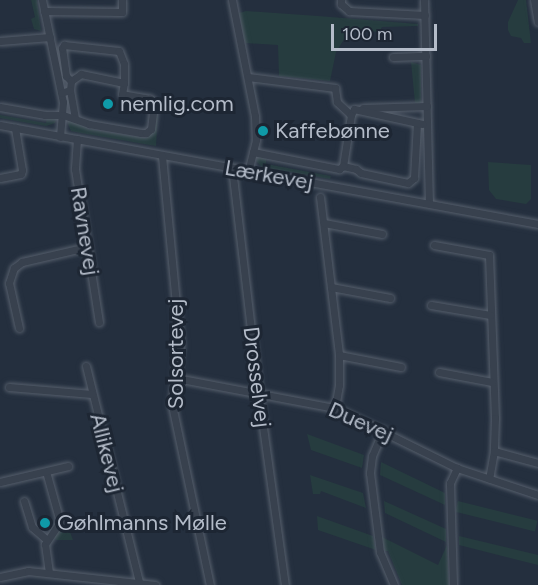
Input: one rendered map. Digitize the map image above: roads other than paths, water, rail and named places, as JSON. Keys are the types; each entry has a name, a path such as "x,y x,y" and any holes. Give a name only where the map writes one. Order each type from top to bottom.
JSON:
{"street":[{"path":"42,0 61,93 63,115 60,137"},
{"path":"44,11 122,12 122,0"},
{"path":"232,0 255,116 256,140 248,171"},
{"path":"341,0 341,4 349,11 425,15"},
{"path":"424,0 429,203"},
{"path":"534,0 538,22"},
{"path":"0,41 50,37"},
{"path":"0,107 45,115 63,115 89,124 146,133 151,129 154,103 150,99 122,94 124,64 119,51 64,45 51,46"},
{"path":"64,45 62,48 66,76 71,81"},
{"path":"393,57 426,56"},
{"path":"75,118 70,90 71,81 81,74 124,83"},
{"path":"248,77 335,88 337,102 352,112 427,125"},
{"path":"61,93 70,90"},
{"path":"352,112 427,106"},
{"path":"343,166 352,112"},
{"path":"253,152 339,169 343,166 356,169 361,173 408,183 414,178 417,123"},
{"name":"Lærkevej","path":"0,125 538,224"},
{"path":"0,178 21,174 15,128"},
{"name":"Ravnevej","path":"77,140 75,169 99,322"},
{"name":"Solsortevej","path":"162,156 179,325 172,405 210,585"},
{"name":"Drosselvej","path":"232,168 258,392 285,585"},
{"path":"414,168 428,168"},
{"path":"320,197 339,355 339,385 335,408"},
{"path":"324,223 382,234"},
{"path":"434,245 489,255 494,450 489,479"},
{"path":"19,328 9,283 14,268 22,262 87,247"},
{"path":"331,287 390,298"},
{"path":"430,305 490,315"},
{"path":"339,355 401,367"},
{"name":"Allikevej","path":"86,366 139,582"},
{"path":"439,372 492,382"},
{"name":"Duevej","path":"176,378 335,408 457,468 538,495"},
{"name":"Allikevej","path":"9,387 92,393"},
{"path":"383,430 372,456 370,473 380,552 394,585"},
{"path":"494,450 538,463"},
{"path":"0,482 68,466"},
{"path":"453,585 450,483 457,468"},
{"path":"48,475 60,522 45,544 49,572"},
{"path":"24,501 32,526 47,540"},
{"path":"2,585 0,577 28,571 155,585"},
{"path":"87,576 88,585"}],"place":[{"name":"nemlig.com","path":"108,104"},
{"name":"Kaffebønne","path":"263,131"},
{"name":"Gøhlmanns Mølle","path":"45,523"}]}
